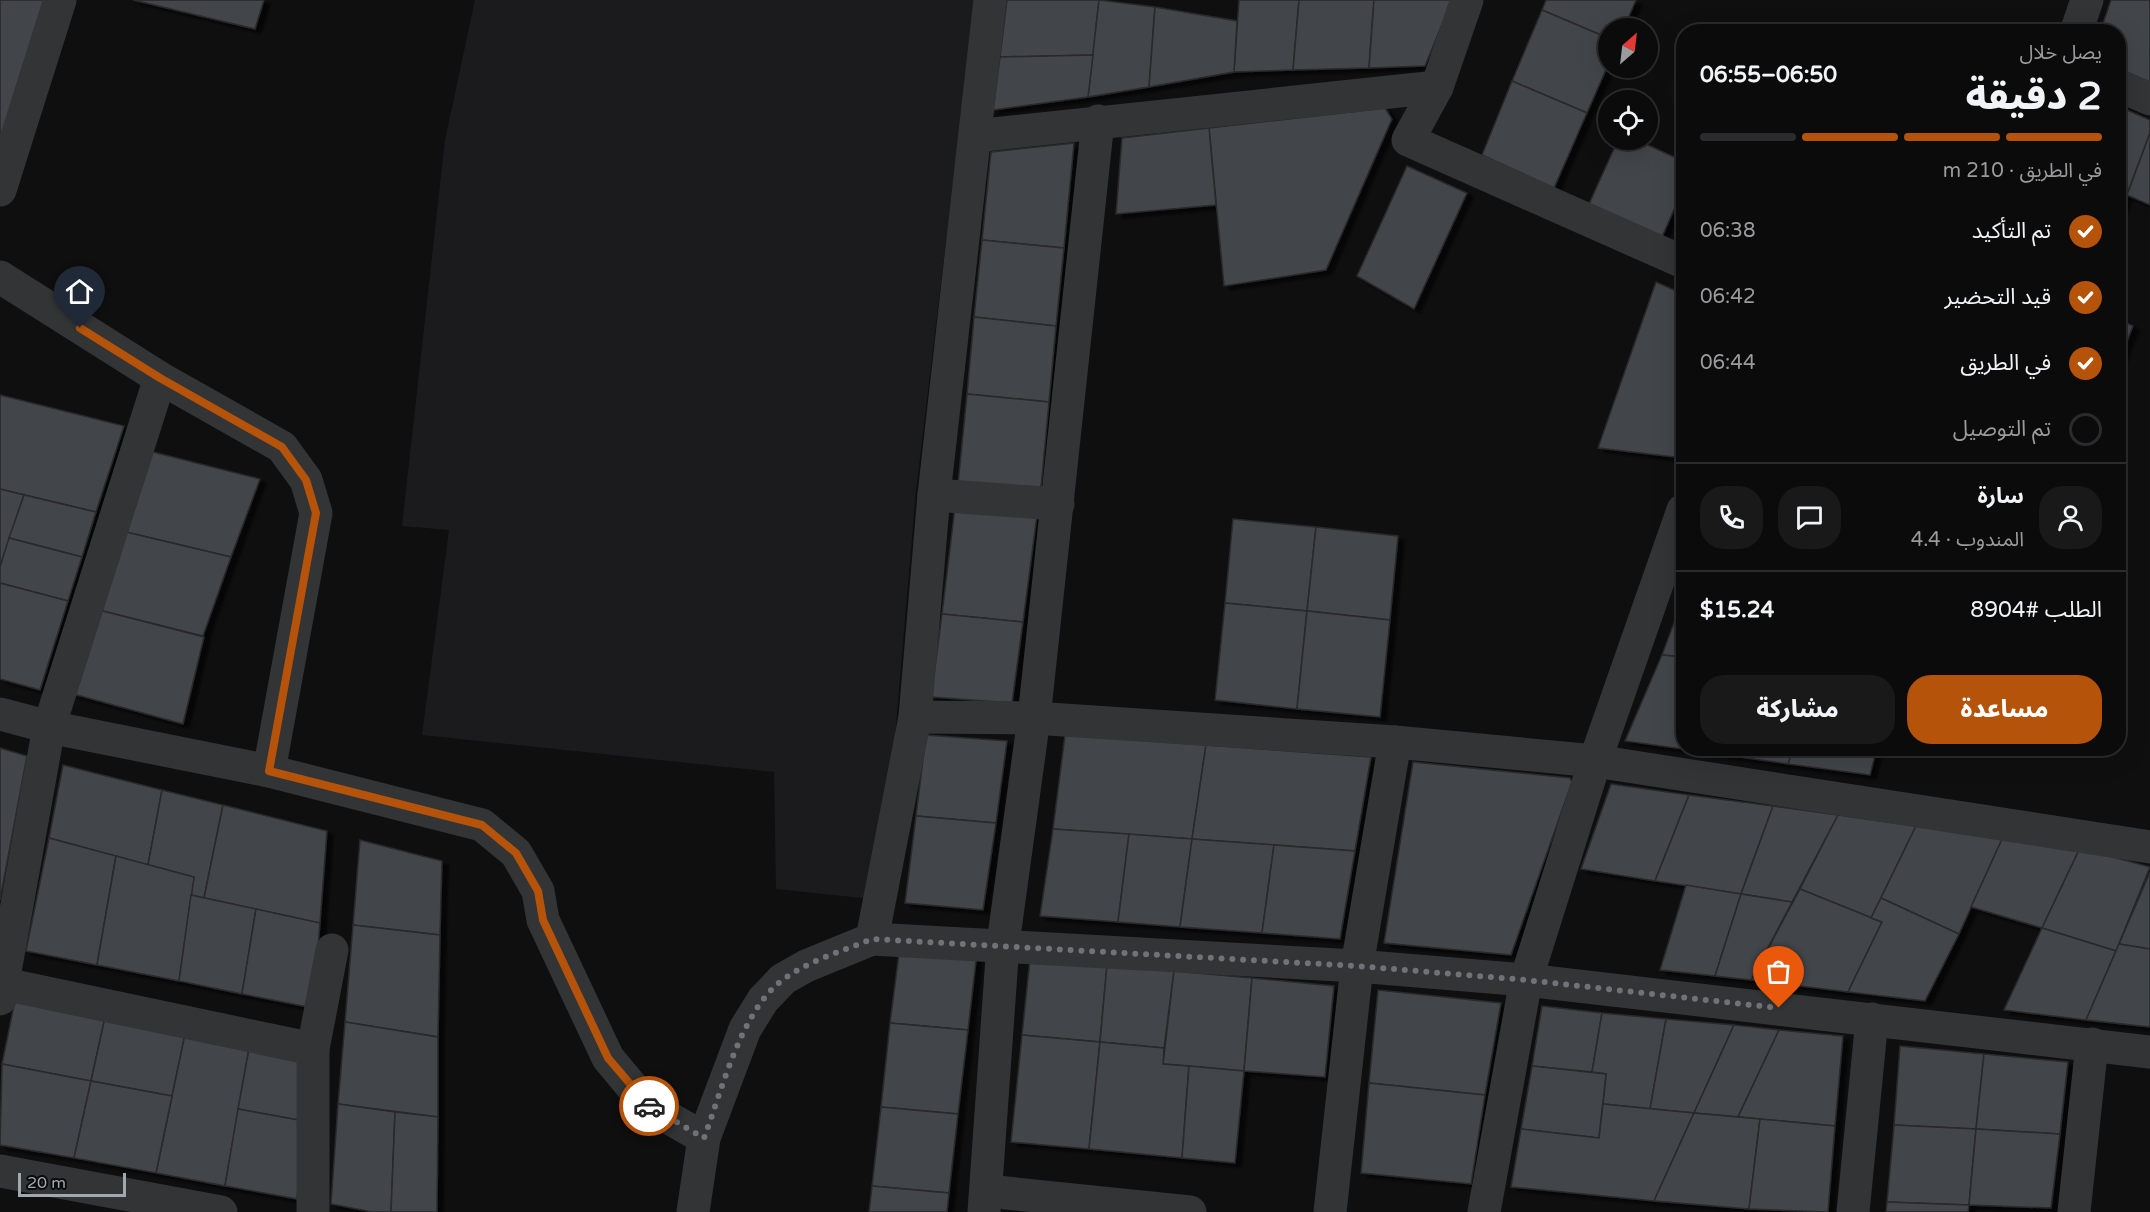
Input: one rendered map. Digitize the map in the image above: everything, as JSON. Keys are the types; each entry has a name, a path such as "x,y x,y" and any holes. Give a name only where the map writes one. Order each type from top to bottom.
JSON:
{"street":[{"path":"0,190 60,0"},
{"path":"872,939 915,717 934,495 990,0"},
{"path":"1467,0 1437,87 1408,140 1676,259"},
{"path":"2079,24 2088,0"},
{"path":"975,136 1098,121 1437,87"},
{"path":"2126,88 2150,99"},
{"path":"1098,121 1034,718 1003,944 985,1201 1190,1212"},
{"path":"0,277 160,378 282,447 306,480 316,513 269,771"},
{"path":"160,378 49,728 2,992 313,1048"},
{"path":"934,495 1058,504"},
{"path":"1484,1212 1526,980 1595,761 1676,530"},
{"path":"0,714 49,728 269,771 482,825 516,853 538,891 543,920 608,1058 648,1106 704,1138"},
{"path":"915,717 1034,718 1395,742 1595,761 2150,847"},
{"path":"1330,1212 1357,966 1395,742"},
{"path":"693,1212 704,1138 745,1029 763,1000 783,979 798,970 872,939 1003,944 1357,966 1526,980 2150,1052"},
{"path":"313,1212 313,1048 332,950"},
{"path":"1853,1212 1872,1019"},
{"path":"2074,1212 2092,1044"},
{"path":"0,1171 221,1212"}],"shaded area":[{"path":"475,0 975,0 916,491 881,900 776,889 774,772 422,735 449,530 402,526 445,140"}],"building":[{"path":"0,0 44,0 0,140"},
{"path":"133,0 264,0 255,29"},
{"path":"1007,0 1099,0 1093,55 1000,57"},
{"path":"1099,0 1155,7 1149,87 1088,97"},
{"path":"1239,0 1299,0 1293,70 1234,72"},
{"path":"1299,0 1374,0 1369,68 1293,70"},
{"path":"1374,0 1452,0 1425,66 1369,68"},
{"path":"1546,0 1636,0 1628,18 1598,18 1598,34 1542,10"},
{"path":"2111,0 2150,0 2150,83 2126,72 2126,24 2103,24"},
{"path":"1155,7 1237,21 1234,72 1149,87"},
{"path":"1542,10 1598,34 1598,78 1602,78 1587,113 1512,81"},
{"path":"1093,55 1088,97 993,110 1000,57"},
{"path":"1512,81 1587,113 1554,188 1482,155"},
{"path":"1385,108 1392,119 1326,270 1224,286 1209,128"},
{"path":"2126,110 2150,120 2150,133 2126,197"},
{"path":"1209,128 1216,205 1116,214 1122,138"},
{"path":"2150,133 2150,205 2127,195"},
{"path":"1074,143 1064,248 982,240 991,152"},
{"path":"1613,150 1658,150 1676,158 1676,205 1662,237 1589,204"},
{"path":"1407,166 1467,193 1414,309 1357,276"},
{"path":"982,240 1064,248 1056,326 974,317"},
{"path":"1656,282 1676,291 1676,457 1598,448"},
{"path":"974,317 1056,326 1049,402 967,394"},
{"path":"2126,323 2133,326 2126,344"},
{"path":"967,394 1049,402 1041,487 958,484"},
{"path":"0,395 124,426 96,512 0,489"},
{"path":"153,452 260,479 231,557 126,532"},
{"path":"0,489 24,495 0,567"},
{"path":"24,495 96,512 82,557 9,538"},
{"path":"955,507 1037,515 1023,622 942,614"},
{"path":"1233,519 1316,527 1307,611 1225,603"},
{"path":"1316,527 1398,536 1390,620 1307,611"},
{"path":"126,532 231,557 203,636 99,610"},
{"path":"9,538 82,557 68,601 0,583 0,567"},
{"path":"0,583 68,601 40,690 0,679"},
{"path":"1225,603 1307,611 1297,709 1215,700"},
{"path":"99,610 204,637 183,724 73,694"},
{"path":"1307,611 1390,620 1380,717 1297,709"},
{"path":"942,614 1023,622 1012,703 931,697"},
{"path":"1676,617 1676,656 1662,655"},
{"path":"1662,655 1676,656 1676,748 1625,741"},
{"path":"926,735 1007,741 996,823 916,816"},
{"path":"1065,735 1206,745 1192,839 1053,829"},
{"path":"1206,745 1371,757 1355,851 1192,839"},
{"path":"0,748 27,756 0,900"},
{"path":"1732,756 1791,756 1788,764"},
{"path":"1791,756 1875,756 1870,775 1788,764"},
{"path":"1413,762 1570,778 1572,782 1511,955 1384,943"},
{"path":"63,765 162,790 148,865 49,838"},
{"path":"1611,784 1689,795 1655,881 1581,869"},
{"path":"162,790 223,805 204,898 191,895 194,877 148,865"},
{"path":"1689,795 1773,806 1741,894 1655,881"},
{"path":"223,805 327,831 320,923 204,898"},
{"path":"1773,806 1838,815 1792,902 1741,894"},
{"path":"1838,815 1916,826 1871,918 1800,889"},
{"path":"916,816 996,823 983,910 905,903"},
{"path":"1916,826 2003,837 1959,934 1881,898"},
{"path":"1053,829 1129,834 1118,922 1040,916"},
{"path":"1129,834 1192,839 1180,927 1118,922"},
{"path":"2003,837 2080,848 2042,928 1971,907"},
{"path":"49,838 116,856 97,965 26,951"},
{"path":"1192,839 1274,845 1262,933 1180,927"},
{"path":"360,840 442,861 440,935 353,925"},
{"path":"1274,845 1355,851 1340,939 1262,933"},
{"path":"2080,848 2150,867 2116,951 2042,928"},
{"path":"116,856 194,877 179,981 97,965"},
{"path":"2150,872 2150,949 2119,944"},
{"path":"1686,885 1741,894 1715,976 1660,970"},
{"path":"1800,889 1882,922 1848,992 1751,980"},
{"path":"1741,894 1792,902 1751,980 1715,976"},
{"path":"191,895 256,909 242,994 179,981"},
{"path":"1881,898 1959,934 1925,1001 1848,992 1882,922 1871,918"},
{"path":"256,909 320,923 313,1008 242,994"},
{"path":"353,925 440,935 438,1037 345,1022"},
{"path":"2042,928 2116,951 2086,1020 2004,1010"},
{"path":"2119,944 2150,949 2150,1027 2086,1020"},
{"path":"900,946 977,952 968,1030 890,1023"},
{"path":"1030,959 1107,965 1100,1042 1022,1035"},
{"path":"1107,965 1174,971 1164,1048 1100,1042"},
{"path":"1174,971 1252,978 1244,1071 1163,1064"},
{"path":"1252,978 1334,986 1325,1077 1244,1071"},
{"path":"18,986 108,1004 91,1081 2,1064"},
{"path":"1378,990 1501,1003 1485,1095 1369,1083"},
{"path":"108,1004 188,1020 172,1096 91,1081"},
{"path":"1542,1006 1602,1013 1592,1072 1532,1066"},
{"path":"1602,1013 1666,1019 1650,1109 1603,1104 1606,1074 1592,1072"},
{"path":"1666,1019 1734,1025 1694,1113 1650,1109"},
{"path":"188,1020 252,1032 225,1186 156,1173"},
{"path":"345,1022 438,1037 438,1117 338,1104"},
{"path":"890,1023 968,1030 958,1114 881,1107"},
{"path":"1734,1025 1779,1030 1738,1117 1694,1113"},
{"path":"1779,1030 1843,1036 1835,1126 1738,1117"},
{"path":"252,1032 310,1044 304,1121 238,1109"},
{"path":"1022,1035 1100,1042 1089,1149 1011,1142"},
{"path":"1100,1042 1164,1048 1163,1064 1189,1066 1182,1158 1089,1149"},
{"path":"1900,1046 1984,1054 1976,1129 1894,1125"},
{"path":"1984,1054 2068,1062 2060,1134 1976,1129"},
{"path":"2,1064 91,1081 74,1158 0,1145"},
{"path":"1189,1066 1244,1071 1235,1163 1182,1158"},
{"path":"1532,1066 1606,1074 1599,1138 1521,1129"},
{"path":"91,1081 172,1096 156,1173 74,1158"},
{"path":"1369,1083 1485,1095 1471,1184 1361,1173"},
{"path":"338,1104 395,1112 391,1212 372,1212 331,1204"},
{"path":"1603,1104 1694,1113 1654,1201 1511,1187 1521,1129 1599,1138"},
{"path":"881,1107 958,1114 949,1193 872,1186"},
{"path":"238,1109 304,1121 297,1199 225,1186"},
{"path":"395,1112 438,1117 437,1212 391,1212"},
{"path":"1694,1113 1760,1119 1749,1209 1654,1201"},
{"path":"1760,1119 1835,1126 1828,1212 1749,1209"},
{"path":"1894,1125 1976,1129 1969,1205 1887,1202"},
{"path":"1976,1129 2060,1134 2051,1208 1969,1205"},
{"path":"872,1186 949,1193 947,1212 869,1212"},
{"path":"1887,1202 1969,1205 1968,1212 1886,1212"}],"way so far":[{"path":"649,1106 704,1138 745,1029 763,1000 783,979 806,966 872,939 1003,944 1357,966 1526,980 1779,1008"}],"route":[{"path":"80,328 160,378 282,447 306,480 316,513 269,771 482,825 516,853 538,891 543,920 608,1058 649,1106"}]}
